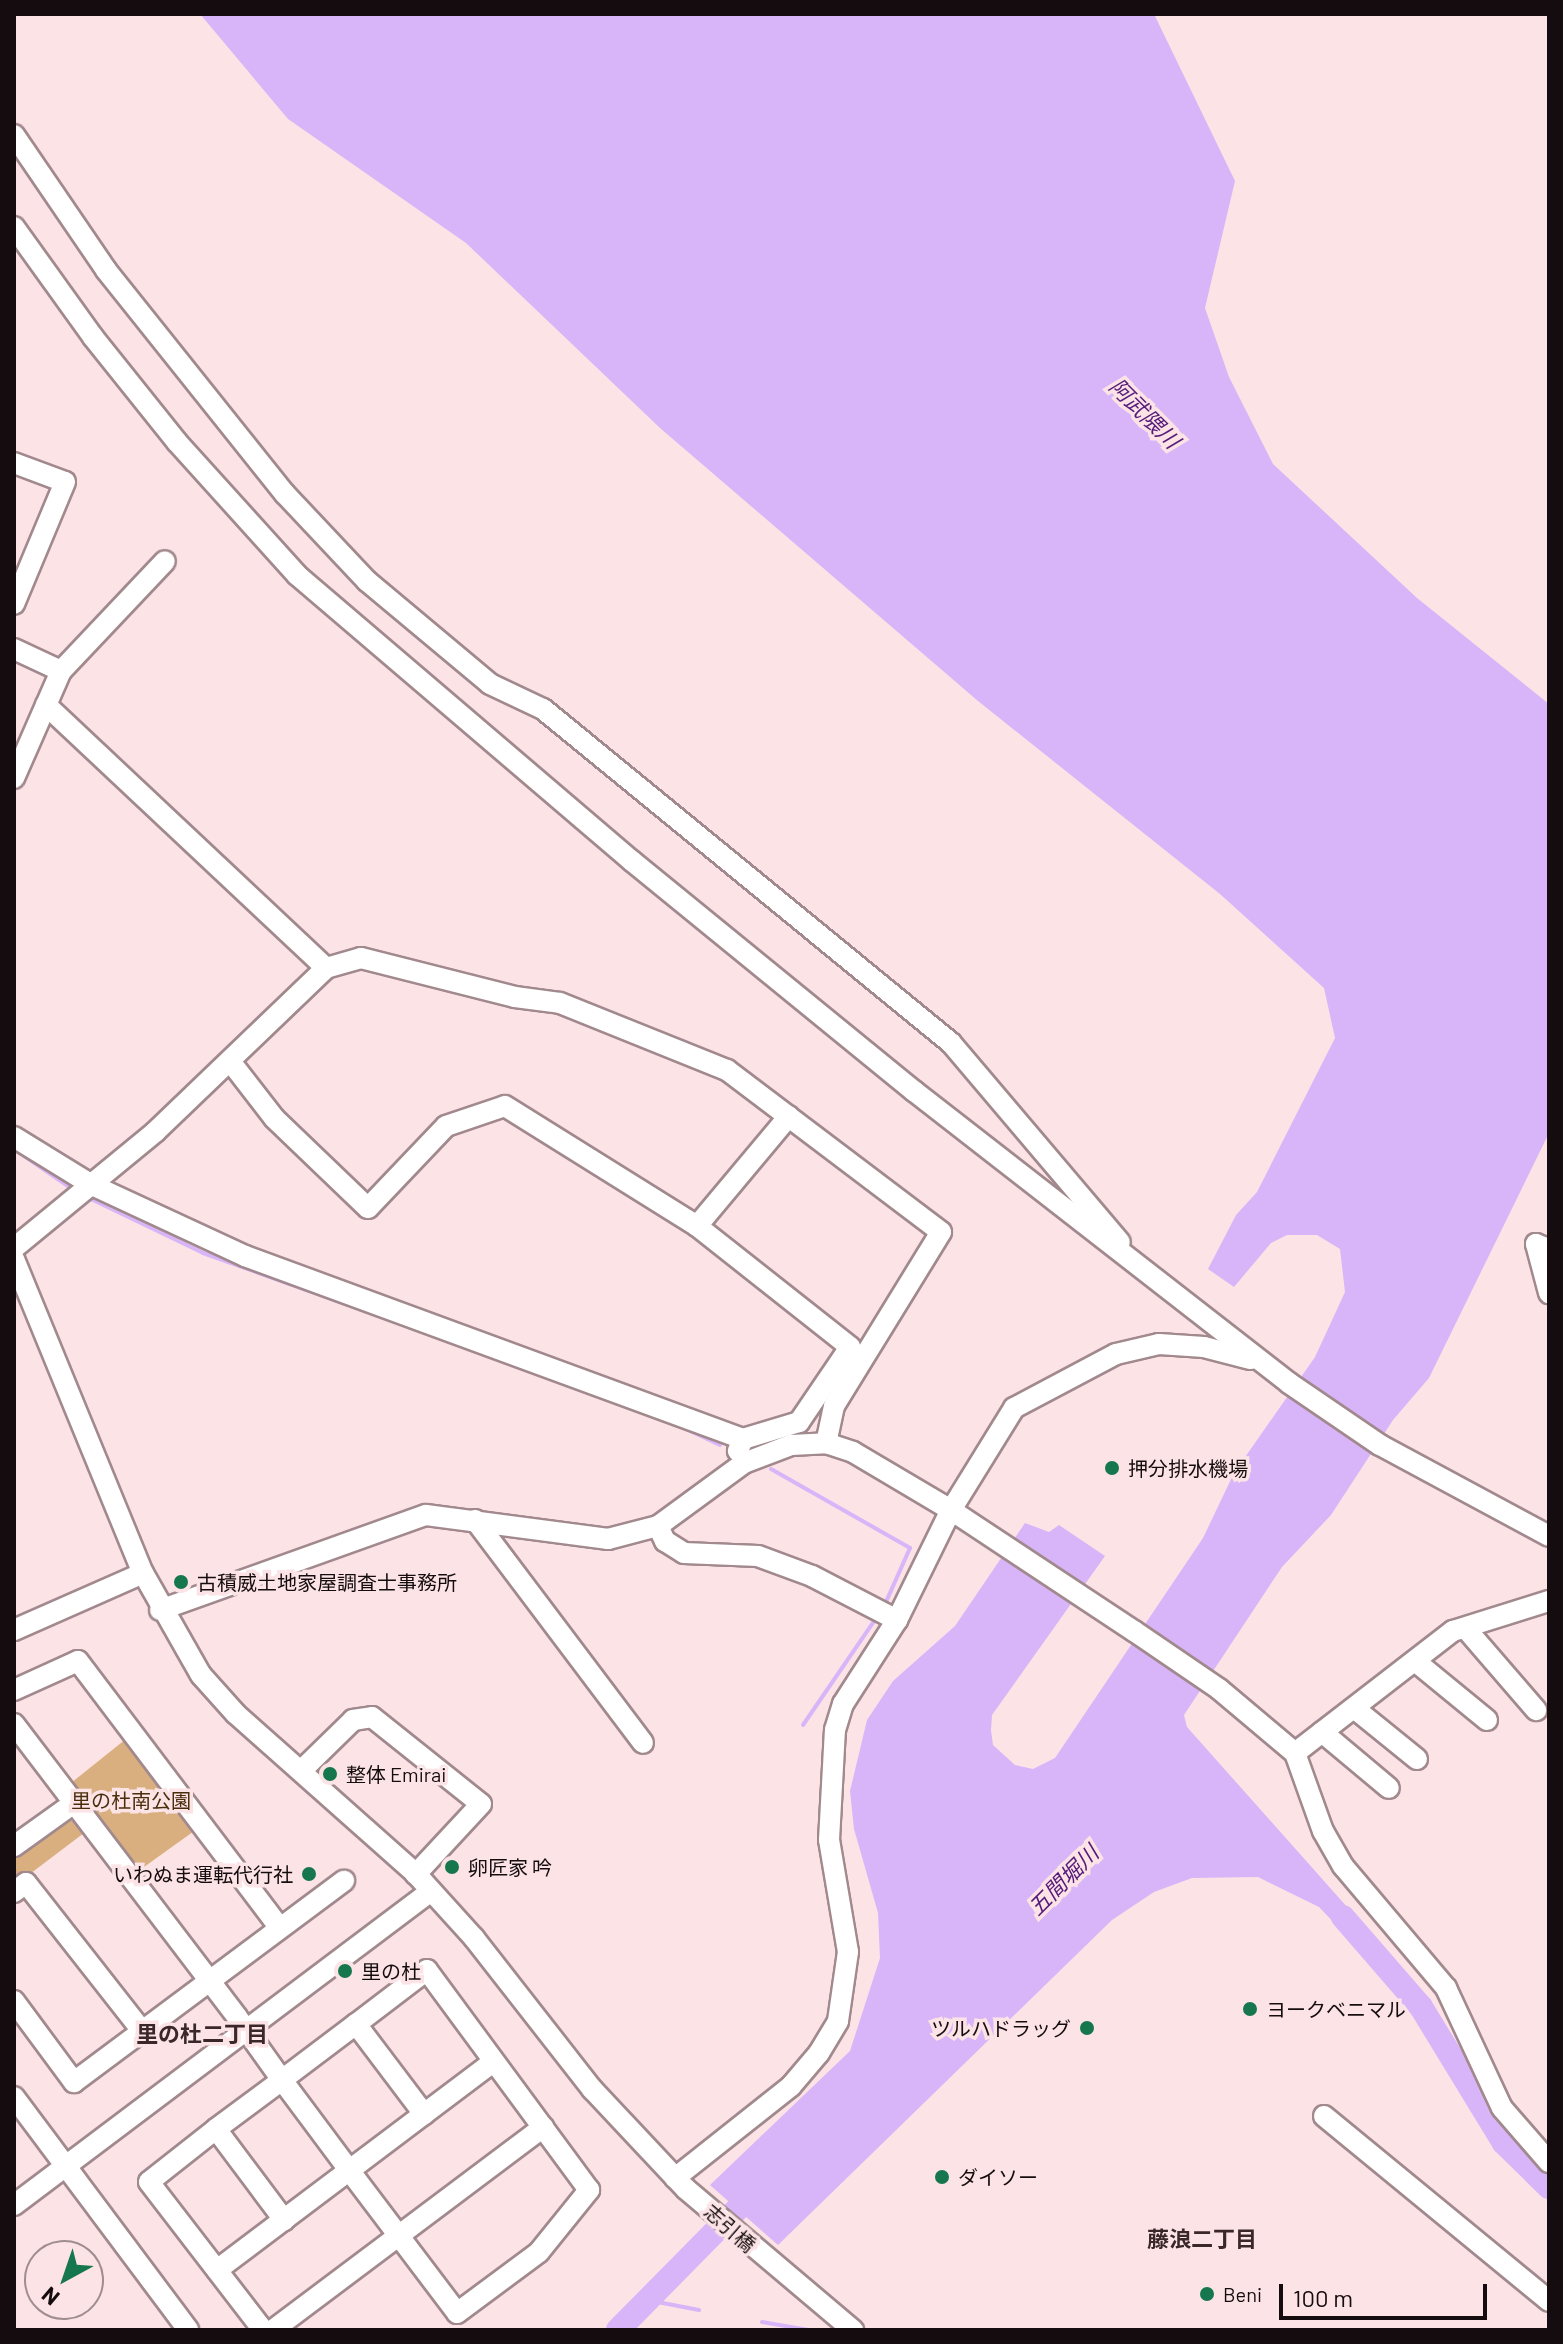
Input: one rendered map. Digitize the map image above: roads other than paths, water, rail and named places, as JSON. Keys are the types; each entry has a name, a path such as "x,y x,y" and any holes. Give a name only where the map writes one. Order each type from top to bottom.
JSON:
{"street":[{"path":"14,135 106,270 285,494 367,581 490,684 543,709 951,1043 1157,1284"},
{"path":"14,227 93,337 177,442 297,575 632,861 1157,1284 1259,1361 1380,1445 1549,1536"},
{"path":"14,463 65,482 14,604"},
{"path":"14,778 61,671 165,561"},
{"path":"14,649 61,671"},
{"path":"46,705 326,968"},
{"path":"14,1248 92,1185 230,1061 326,968 361,958 585,1010 727,1070 941,1232 834,1406 826,1443"},
{"path":"14,1137 92,1185 245,1256 743,1439 799,1422 850,1347 697,1226 505,1106 446,1126 368,1208 274,1118 230,1061"},
{"path":"697,1226 789,1116"},
{"path":"1549,1249 1536,1244 1549,1293"},
{"name":"志引橋","path":"14,1259 160,1610 218,1694 416,1874 592,2089 681,2184 774,2267 853,2330"},
{"path":"681,2184 791,2086 819,2053 838,2021 848,1952 829,1840 830,1762 843,1704 897,1620 1014,1408 1068,1376 1116,1354 1159,1344 1204,1347 1259,1361"},
{"path":"743,1439 737,1456 744,1463"},
{"path":"160,1610 426,1515 608,1539 658,1526 744,1463 791,1445 826,1443 882,1466 1091,1602 1219,1689 1295,1753 1323,1831 1343,1866 1446,1988 1502,2108 1549,2162"},
{"path":"475,1520 643,1743"},
{"path":"658,1526 665,1541 684,1553 758,1556 812,1576 897,1620"},
{"path":"14,1630 143,1573"},
{"path":"1295,1753 1453,1631 1467,1630 1479,1621 1549,1601"},
{"path":"1467,1630 1536,1710"},
{"path":"14,1690 78,1661 279,1927"},
{"path":"1415,1661 1487,1720"},
{"path":"1354,1708 1417,1759"},
{"path":"303,1769 353,1720 372,1717 481,1804 416,1874"},
{"path":"14,1724 246,2030 282,2080 349,2170 457,2313 539,2252 589,2190 427,1970 282,2080 216,2129 149,2182 263,2330"},
{"path":"1322,1732 1389,1788"},
{"path":"14,1846 74,1803"},
{"path":"14,2001 74,2082 344,1881"},
{"path":"14,1892 26,1883 142,2031"},
{"path":"14,2205 431,1891"},
{"path":"356,2024 424,2114"},
{"path":"217,2270 493,2062"},
{"path":"17,2108 66,2166 188,2330"},
{"path":"1324,2116 1549,2301"},
{"path":"273,2330 543,2127"},
{"path":"216,2129 284,2220"}],"water":[{"name":"阿武隈川","path":"200,14 1154,14 1235,181 1205,308 1229,377 1273,464 1417,598 1549,704 1549,1133 1429,1378 1393,1420 1331,1515 1282,1567 1184,1715 1187,1727 1372,1935 1358,1948 1319,1907 1258,1877 1192,1878 1154,1892 1112,1920 778,2245 710,2185 850,2051 880,1958 878,1913 854,1829 850,1791 867,1720 893,1681 955,1626 1025,1523 1049,1532 1059,1525 1105,1556 992,1715 991,1730 993,1745 1015,1765 1033,1769 1055,1758 1203,1538 1234,1473 1315,1357 1345,1292 1340,1249 1317,1235 1287,1235 1271,1243 1234,1287 1208,1269 1236,1215 1257,1192 1335,1038 1324,988 1220,894 978,701 660,428 466,243 288,119"}],"waterway":[{"path":"14,1149 71,1188"},
{"path":"91,1199 203,1253 385,1318"},
{"path":"495,1358 513,1365"},
{"path":"682,1427 720,1445"},
{"path":"771,1469 910,1548 886,1602"},
{"path":"803,1725 875,1620"},
{"name":"五間堀川","path":"1343,1917 1421,2007 1504,2143 1549,2187"},
{"name":"五間堀川","path":"618,2330 758,2188"},
{"path":"647,2300 699,2310"},
{"path":"762,2322 808,2330"}],"place":[{"name":"押分排水機場","path":"1112,1468"},
{"name":"古積威土地家屋調査士事務所","path":"181,1582"},
{"name":"整体 Emirai","path":"330,1774"},
{"name":"卵匠家 吟","path":"452,1867"},
{"name":"いわぬま運転代行社","path":"309,1874"},
{"name":"里の杜","path":"345,1971"},
{"name":"ヨークベニマル","path":"1250,2009"},
{"name":"ツルハドラッグ","path":"1087,2028"},
{"name":"ダイソー","path":"942,2177"},
{"name":"Beni","path":"1207,2294"}],"district":[{"name":"里の杜二丁目","path":"202,2034"},
{"name":"藤浪二丁目","path":"1202,2239"}],"park label":[{"name":"里の杜南公園","path":"131,1800"}]}
